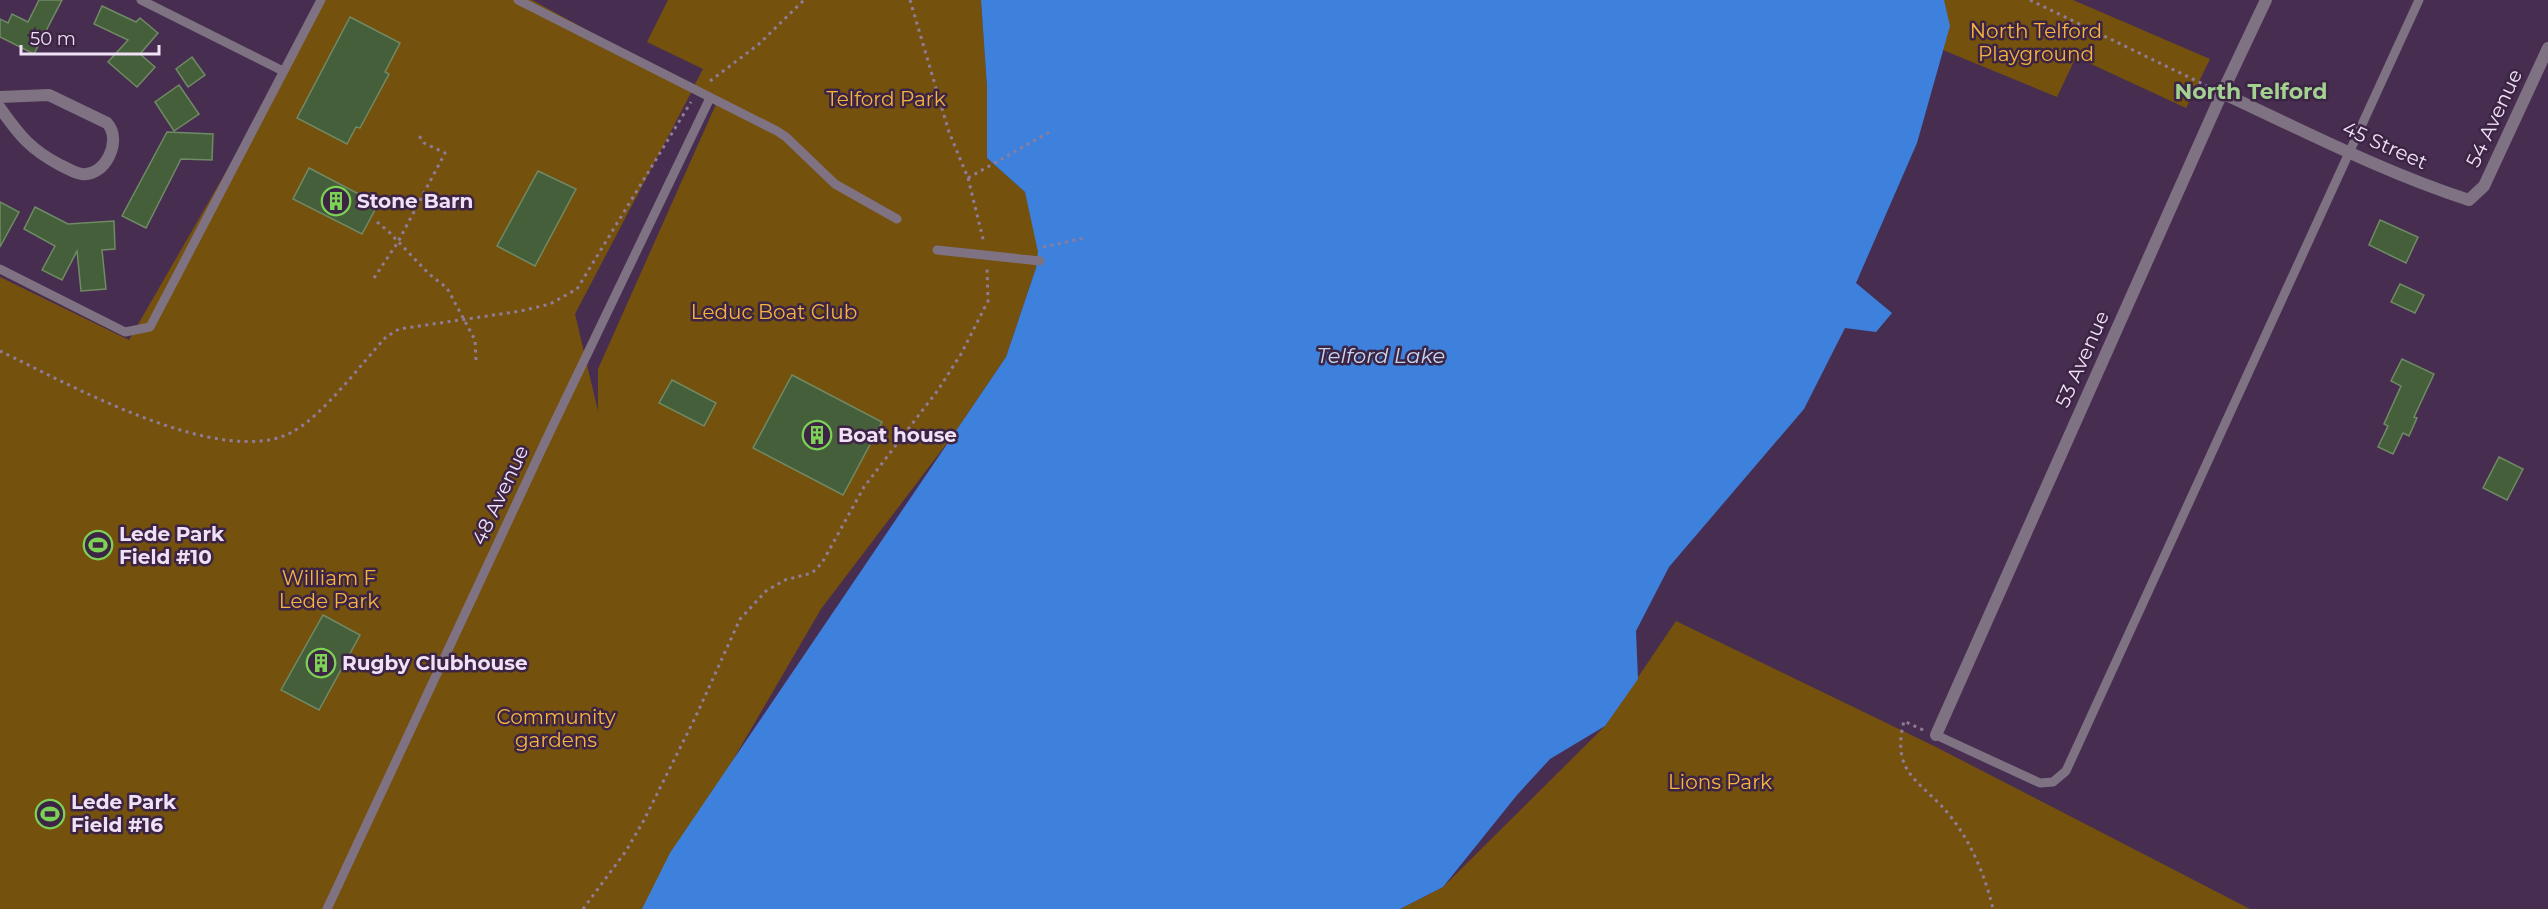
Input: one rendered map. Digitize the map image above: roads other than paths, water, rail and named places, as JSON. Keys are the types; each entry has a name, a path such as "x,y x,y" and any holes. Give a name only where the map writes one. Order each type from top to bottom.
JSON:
{"street":[{"name":"53 Avenue","path":"1936,735 2222,93 2266,0"},
{"name":"54 Avenue","path":"2469,200 2484,186 2548,48"},
{"name":"45 Street","path":"2222,93 2350,152 2446,193 2469,200"},
{"path":"0,97 37,94 60,99 107,123 112,129 113,145 99,169 85,175 75,173 27,144 0,108"}],"lane":[{"path":"141,0 283,71"},
{"path":"0,268 125,332 150,327 321,0"},
{"path":"518,0 786,137 835,184 897,219"},
{"path":"1936,735 2040,783 2053,782 2066,771 2419,0"},
{"name":"48 Avenue","path":"327,909 546,440 710,98"},
{"path":"937,250 1040,261"}],"water":[{"name":"Telford Lake","path":"981,0 1944,0 1950,26 1917,143 1856,283 1892,313 1876,332 1845,328 1804,409 1669,567 1636,631 1638,679 1605,726 1550,759 1517,795 1443,887 1400,909 642,909 670,853 1006,357 1036,268 1038,252 1025,192 987,158 987,87"}],"place":[{"name":"Stone Barn","path":"336,201"},
{"name":"Boat house","path":"817,435"},
{"name":"Lede Park Field #10","path":"98,545"},
{"name":"Rugby Clubhouse","path":"321,663"},
{"name":"Lede Park Field #16","path":"50,814"}],"district":[{"name":"North Telford","path":"2251,91"}],"park label":[{"name":"North Telford Playground","path":"2036,42"},
{"name":"Telford Park","path":"886,99"},
{"name":"Leduc Boat Club","path":"774,312"},
{"name":"William F Lede Park","path":"329,590"},
{"name":"Community gardens","path":"556,728"},
{"name":"Lions Park","path":"1720,782"}]}
